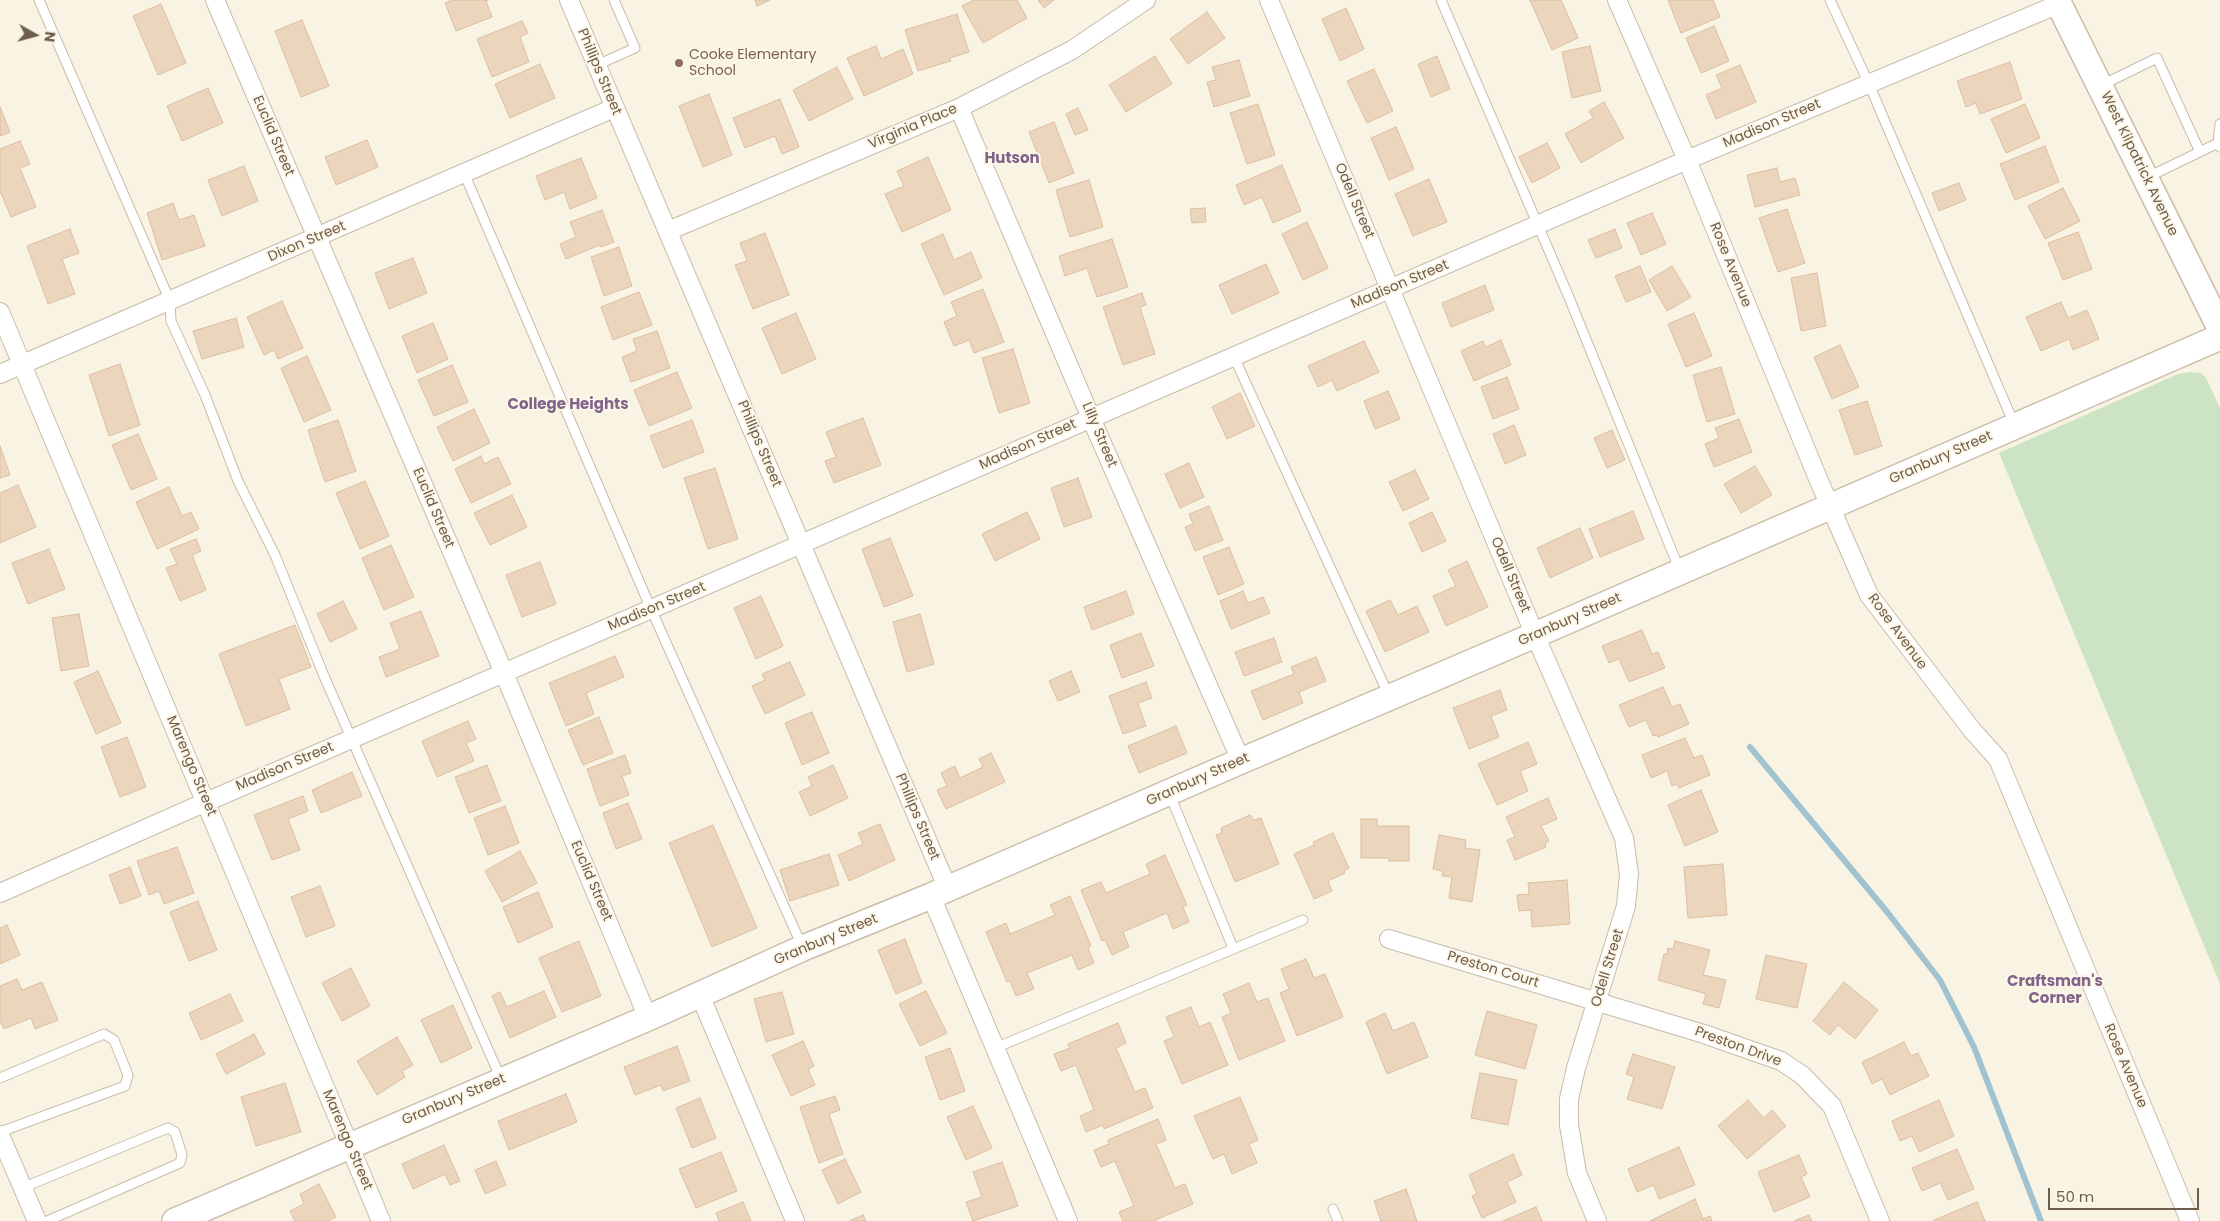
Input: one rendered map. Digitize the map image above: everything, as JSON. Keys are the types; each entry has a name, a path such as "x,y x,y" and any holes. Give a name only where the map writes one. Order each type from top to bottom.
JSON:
{"street":[{"name":"Euclid Street","path":"215,0 504,673 648,1018"},
{"name":"Phillips Street","path":"569,0 801,545 940,892 995,1048 1068,1221"},
{"name":"Virginia Place","path":"668,231 959,108 1072,50 1146,0"},
{"name":"Odell Street","path":"1268,0 1535,635 1624,838 1629,874 1626,906 1576,1068 1569,1099 1569,1125 1577,1173 1597,1221"},
{"name":"Rose Avenue","path":"1617,0 1687,160 1830,507 1869,595 1876,608 1972,730 1998,759 2190,1221"},
{"name":"Madison Street","path":"0,893 352,738 1091,418 2058,2"},
{"name":"West Kilpatrick Avenue","path":"2058,2 2220,328"},
{"name":"Dixon Street","path":"0,374 614,108"},
{"name":"Lilly Street","path":"959,108 1091,418 1241,761"},
{"name":"Marengo Street","path":"0,312 381,1221"},
{"name":"Granbury Street","path":"175,1221 206,1211 501,1079 648,1018 803,948 940,892 2220,337"},
{"name":"Preston Court","path":"1390,939 1597,1002"},
{"path":"700,994 795,1221"},
{"name":"Preston Drive","path":"1597,1002 1754,1050 1781,1061 1802,1076 1832,1106 1880,1221"},
{"path":"0,1134 37,1221"}],"lane":[{"path":"39,0 170,301 172,321 205,395 238,481 275,554 324,676 501,1079"},
{"path":"597,65 634,48 614,0"},
{"path":"1441,0 1568,295 1680,572"},
{"path":"1830,0 1869,84 2015,426"},
{"path":"2100,86 2157,58 2200,152"},
{"path":"2146,178 2219,145 2220,124"},
{"path":"464,173 651,609 803,948"},
{"path":"1234,357 1390,697"},
{"path":"1169,792 1233,948"},
{"path":"995,1048 1303,920"},
{"path":"0,1078 104,1034 114,1040 128,1075 125,1086 0,1134"},
{"path":"22,1188 168,1128 176,1132 182,1154 180,1163 47,1221"},
{"path":"1333,1209 1338,1221"}],"green space":[{"path":"2201,373 2206,378 2220,408 2220,984 1999,453 2178,374"}],"building":[{"path":"452,0 488,0 486,1 492,17 456,31 445,3"},
{"path":"755,0 770,0 757,6"},
{"path":"974,0 1017,0 1027,18 983,43 962,6"},
{"path":"1038,0 1054,0 1044,8"},
{"path":"1530,0 1561,0 1578,38 1552,50"},
{"path":"1668,0 1713,0 1720,17 1681,33"},
{"path":"161,4 186,63 158,75 133,16"},
{"path":"1346,8 1364,49 1340,61 1322,19"},
{"path":"1207,12 1225,38 1188,64 1170,39"},
{"path":"957,14 969,52 950,58 951,61 918,71 905,30"},
{"path":"302,20 329,86 301,97 275,31"},
{"path":"522,21 528,33 520,37 529,62 492,77 477,39"},
{"path":"1714,26 1729,61 1701,73 1686,38"},
{"path":"876,46 881,59 903,49 913,74 864,96 847,58"},
{"path":"1590,46 1601,91 1572,98 1562,52"},
{"path":"1155,56 1172,84 1126,112 1109,85"},
{"path":"1437,56 1450,89 1431,97 1418,64"},
{"path":"1239,60 1250,96 1214,107 1207,82 1216,80 1212,67"},
{"path":"2010,62 2022,99 1980,114 1976,103 1966,107 1957,81"},
{"path":"540,64 555,98 510,118 495,84"},
{"path":"1740,65 1756,102 1716,119 1706,95 1722,88 1716,75"},
{"path":"837,67 853,99 809,121 793,90"},
{"path":"1374,69 1393,111 1367,123 1347,81"},
{"path":"208,88 223,123 182,141 167,106"},
{"path":"709,94 732,155 703,167 679,106"},
{"path":"780,99 799,147 782,154 775,136 745,148 733,118"},
{"path":"1604,102 1624,138 1581,163 1565,134 1593,118 1589,111"},
{"path":"1258,104 1275,155 1247,164 1230,113"},
{"path":"2025,104 2040,138 2006,153 1991,119"},
{"path":"0,107 10,132 0,136"},
{"path":"1078,108 1088,130 1075,135 1066,114"},
{"path":"1054,122 1074,173 1049,183 1029,132"},
{"path":"1396,127 1414,169 1389,180 1371,138"},
{"path":"367,140 378,167 336,185 325,157"},
{"path":"20,141 30,164 20,168 36,207 11,217 0,191 0,149"},
{"path":"1547,143 1560,168 1532,183 1519,157"},
{"path":"2045,146 2059,182 2015,200 2000,164"},
{"path":"928,157 951,210 902,232 885,194 904,186 897,171"},
{"path":"581,158 597,198 570,209 564,192 545,200 536,176"},
{"path":"1282,165 1301,211 1273,223 1262,197 1244,205 1236,185"},
{"path":"244,166 258,201 222,216 208,180"},
{"path":"1777,168 1780,182 1795,178 1800,195 1755,207 1747,175"},
{"path":"1429,179 1447,222 1413,236 1395,194"},
{"path":"1089,180 1103,227 1070,237 1056,190"},
{"path":"1959,183 1966,200 1939,211 1932,193"},
{"path":"2063,188 2080,221 2045,239 2028,206"},
{"path":"173,203 179,220 194,215 205,246 162,260 147,213"},
{"path":"1205,208 1206,222 1192,223 1190,209"},
{"path":"1787,209 1805,263 1778,272 1759,218"},
{"path":"602,210 614,242 601,247 600,245 566,259 560,244 576,237 570,222"},
{"path":"1652,213 1666,244 1641,255 1627,223"},
{"path":"1307,222 1328,268 1303,280 1282,234"},
{"path":"70,229 79,253 62,259 75,294 48,304 27,246"},
{"path":"1615,229 1622,248 1596,258 1588,240"},
{"path":"2078,232 2092,269 2063,280 2048,243"},
{"path":"765,233 789,295 753,309 735,265 747,261 740,243"},
{"path":"943,234 954,260 971,252 982,278 944,295 921,244"},
{"path":"1112,239 1128,287 1097,297 1087,268 1065,276 1059,256"},
{"path":"619,247 632,286 604,296 591,257"},
{"path":"413,258 427,293 389,309 375,273"},
{"path":"1266,264 1279,293 1232,314 1219,285"},
{"path":"1640,266 1651,292 1626,302 1615,276"},
{"path":"1672,266 1691,297 1667,311 1649,280"},
{"path":"1817,273 1826,326 1801,331 1791,278"},
{"path":"1485,285 1494,310 1451,327 1442,303"},
{"path":"983,289 1004,342 974,353 969,340 954,346 944,322 957,316 951,302"},
{"path":"639,292 652,325 613,340 601,307"},
{"path":"1142,293 1146,305 1140,307 1155,354 1123,365 1103,307"},
{"path":"282,301 303,348 278,359 274,350 264,355 247,317"},
{"path":"2061,302 2068,318 2087,310 2099,339 2073,350 2069,339 2041,351 2026,317"},
{"path":"796,313 816,359 782,374 762,328"},
{"path":"1694,313 1712,356 1686,367 1668,324"},
{"path":"236,318 244,347 202,359 193,331"},
{"path":"433,323 448,359 417,373 402,336"},
{"path":"657,331 670,368 631,382 622,357 637,351 633,339"},
{"path":"1501,340 1511,365 1474,381 1461,351 1483,341 1486,347"},
{"path":"1364,341 1379,372 1337,391 1332,380 1318,387 1308,366"},
{"path":"1840,345 1859,387 1832,399 1814,357"},
{"path":"1013,349 1030,403 999,413 982,358"},
{"path":"307,356 331,410 304,422 281,368"},
{"path":"120,364 140,425 109,436 89,375"},
{"path":"452,365 468,402 434,416 418,380"},
{"path":"1721,367 1735,414 1707,422 1693,375"},
{"path":"677,372 692,408 649,426 634,390"},
{"path":"1507,377 1519,409 1493,419 1481,387"},
{"path":"1388,391 1400,419 1375,429 1364,401"},
{"path":"1240,393 1255,426 1227,439 1212,407"},
{"path":"1867,401 1882,446 1855,455 1839,410"},
{"path":"474,409 490,443 453,461 437,427"},
{"path":"863,418 881,465 834,483 825,461 836,457 826,432"},
{"path":"1739,419 1752,452 1714,467 1705,444 1719,438 1715,428"},
{"path":"338,420 356,471 325,482 308,430"},
{"path":"692,420 704,452 663,468 650,436"},
{"path":"1514,425 1526,455 1505,464 1493,434"},
{"path":"1612,430 1625,460 1607,468 1594,438"},
{"path":"138,434 157,479 131,490 112,445"},
{"path":"0,446 10,475 0,478"},
{"path":"481,456 484,464 498,457 511,484 471,503 455,469"},
{"path":"1189,463 1204,497 1180,508 1165,474"},
{"path":"1755,466 1772,495 1741,513 1724,484"},
{"path":"715,468 738,539 708,549 684,478"},
{"path":"1415,470 1429,499 1403,511 1389,482"},
{"path":"1078,478 1092,517 1064,527 1051,488"},
{"path":"365,481 389,536 360,549 336,493"},
{"path":"18,485 36,527 0,543 0,493"},
{"path":"169,487 182,516 191,512 199,529 157,549 136,502"},
{"path":"512,495 527,527 490,545 474,513"},
{"path":"1209,506 1223,540 1195,551 1185,527 1193,524 1189,514"},
{"path":"1633,511 1644,539 1600,557 1589,529"},
{"path":"1027,512 1040,539 995,561 982,534"},
{"path":"1432,512 1446,541 1422,552 1409,523"},
{"path":"1580,528 1593,558 1550,578 1537,548"},
{"path":"890,538 913,596 884,607 862,549"},
{"path":"196,539 201,551 192,555 206,590 180,601 166,568 177,564 170,549"},
{"path":"391,545 414,597 384,610 362,558"},
{"path":"1229,547 1244,584 1218,595 1203,557"},
{"path":"49,549 65,589 28,604 12,563"},
{"path":"1467,561 1488,607 1446,626 1433,596 1456,586 1448,570"},
{"path":"540,562 556,604 522,617 506,575"},
{"path":"1126,591 1134,614 1092,630 1084,607"},
{"path":"1243,591 1248,603 1263,597 1270,613 1231,629 1220,601"},
{"path":"761,596 783,646 756,659 734,608"},
{"path":"1390,600 1398,615 1417,606 1429,632 1385,652 1366,611"},
{"path":"343,601 357,629 330,642 317,614"},
{"path":"421,611 439,656 386,677 379,657 400,649 390,623"},
{"path":"79,614 89,666 61,671 52,618"},
{"path":"920,614 934,664 907,672 893,622"},
{"path":"295,625 311,667 279,679 290,709 246,726 219,654"},
{"path":"1642,630 1652,654 1658,652 1665,668 1629,682 1619,659 1609,663 1602,646"},
{"path":"1141,633 1154,666 1122,678 1110,645"},
{"path":"1274,638 1282,662 1244,676 1235,652"},
{"path":"615,656 624,677 586,693 594,714 566,726 549,683"},
{"path":"1316,657 1326,681 1299,692 1303,703 1263,720 1251,691 1294,674 1291,667"},
{"path":"790,662 805,695 765,714 752,686 765,680 762,674"},
{"path":"98,671 121,723 96,734 74,682"},
{"path":"1071,671 1080,692 1058,701 1049,681"},
{"path":"1146,682 1152,698 1138,703 1146,726 1123,734 1109,696"},
{"path":"1663,687 1672,707 1680,704 1689,724 1658,737 1657,735 1653,736 1646,720 1629,727 1619,705"},
{"path":"1500,690 1507,710 1491,716 1499,737 1469,749 1453,708"},
{"path":"812,712 829,753 802,765 785,723"},
{"path":"599,717 613,753 583,765 568,730"},
{"path":"468,721 476,739 466,743 474,761 437,777 422,741"},
{"path":"1176,726 1187,753 1139,773 1128,746"},
{"path":"127,737 146,787 120,797 101,747"},
{"path":"1685,738 1694,758 1702,755 1710,775 1679,788 1677,784 1672,786 1667,771 1651,778 1642,755"},
{"path":"1528,742 1537,764 1520,771 1528,791 1497,805 1478,764"},
{"path":"991,753 1005,782 946,809 937,790 947,786 941,773 955,766 960,778 983,767 979,759"},
{"path":"625,755 631,773 622,776 629,795 600,806 587,769"},
{"path":"487,765 501,801 469,813 455,777"},
{"path":"833,765 848,798 810,816 799,792 812,786 808,777"},
{"path":"352,772 362,796 321,813 312,790"},
{"path":"1701,790 1718,832 1685,846 1668,805"},
{"path":"303,796 308,811 288,819 300,850 272,860 254,815"},
{"path":"1548,798 1557,819 1541,826 1549,841 1545,843 1546,847 1515,860 1507,840 1515,837 1506,817"},
{"path":"628,803 642,839 616,849 603,813"},
{"path":"505,806 519,843 488,855 474,818"},
{"path":"1250,815 1254,820 1261,818 1279,864 1235,882 1216,835 1222,833 1221,828"},
{"path":"1361,819 1377,819 1377,826 1409,826 1409,861 1389,861 1389,858 1361,858"},
{"path":"880,824 895,860 849,881 838,855 863,844 858,833"},
{"path":"713,825 757,928 712,947 669,843"},
{"path":"1333,833 1349,868 1344,870 1345,873 1328,881 1332,891 1314,899 1294,854 1314,845 1313,842"},
{"path":"1439,835 1466,840 1465,848 1480,850 1472,902 1449,898 1452,877 1442,876 1443,871 1433,869"},
{"path":"177,847 194,893 164,904 159,891 149,895 137,861"},
{"path":"520,851 537,883 502,902 485,871"},
{"path":"829,854 839,885 790,901 780,870"},
{"path":"1165,855 1187,905 1183,907 1189,922 1173,929 1167,913 1123,932 1129,947 1112,955 1105,940 1102,941 1081,890 1101,882 1106,893 1150,874 1146,864"},
{"path":"1723,864 1727,915 1688,918 1684,867"},
{"path":"130,867 141,896 120,904 109,875"},
{"path":"1567,880 1570,924 1532,927 1531,910 1519,911 1517,895 1529,894 1528,883"},
{"path":"320,886 335,926 306,937 291,897"},
{"path":"538,892 553,927 518,943 503,907"},
{"path":"1070,896 1091,946 1088,948 1094,963 1078,970 1072,955 1027,973 1034,989 1016,996 1010,981 1007,982 986,932 1006,923 1010,934 1055,915 1050,905"},
{"path":"198,901 217,950 189,961 170,912"},
{"path":"7,925 20,955 0,964 0,928"},
{"path":"905,939 922,983 896,994 878,950"},
{"path":"579,941 601,996 562,1012 539,958"},
{"path":"1675,941 1710,950 1703,975 1726,980 1719,1008 1703,1004 1706,994 1658,980 1664,954 1667,954 1668,948 1673,949"},
{"path":"1766,955 1807,964 1797,1008 1756,999"},
{"path":"1306,959 1314,978 1325,974 1343,1017 1297,1036 1280,993 1289,989 1281,969"},
{"path":"351,968 370,1006 342,1021 322,983"},
{"path":"17,979 22,990 42,982 58,1020 35,1029 31,1018 4,1029 0,1021 0,986"},
{"path":"1844,982 1878,1010 1855,1039 1838,1025 1830,1035 1813,1021"},
{"path":"1249,983 1257,1002 1268,998 1285,1041 1239,1060 1222,1017 1231,1013 1223,994"},
{"path":"544,991 556,1017 510,1038 492,996 500,992 507,1007"},
{"path":"926,991 947,1033 920,1046 899,1004"},
{"path":"782,992 794,1034 766,1042 754,999"},
{"path":"230,994 243,1021 201,1040 189,1013"},
{"path":"453,1005 472,1048 441,1063 421,1020"},
{"path":"1191,1007 1199,1027 1210,1022 1228,1065 1182,1084 1164,1041 1174,1037 1166,1017"},
{"path":"1487,1011 1537,1025 1525,1069 1475,1055"},
{"path":"1385,1013 1393,1031 1414,1022 1428,1057 1387,1074 1366,1022"},
{"path":"1118,1023 1126,1043 1116,1048 1135,1092 1145,1088 1153,1108 1104,1129 1103,1125 1086,1132 1080,1116 1094,1110 1076,1065 1061,1071 1054,1054 1070,1048 1068,1044"},
{"path":"254,1034 265,1054 226,1074 216,1054"},
{"path":"397,1037 413,1065 402,1071 405,1077 377,1095 357,1061"},
{"path":"803,1041 814,1066 808,1069 815,1085 791,1096 772,1055"},
{"path":"1904,1042 1911,1056 1918,1053 1929,1076 1890,1095 1882,1079 1872,1084 1862,1062"},
{"path":"677,1046 690,1081 663,1091 661,1085 635,1095 624,1067"},
{"path":"950,1048 965,1091 940,1100 925,1057"},
{"path":"1633,1054 1675,1067 1662,1109 1627,1099 1634,1077 1626,1074"},
{"path":"1480,1073 1517,1080 1508,1125 1471,1118"},
{"path":"285,1083 301,1132 256,1146 241,1097"},
{"path":"566,1094 577,1122 509,1150 498,1121"},
{"path":"835,1096 840,1110 829,1114 843,1154 819,1163 800,1107"},
{"path":"1240,1097 1258,1140 1249,1144 1257,1163 1232,1174 1224,1154 1213,1159 1194,1116"},
{"path":"700,1098 716,1138 692,1148 676,1108"},
{"path":"1748,1100 1764,1118 1772,1110 1786,1126 1747,1159 1718,1126"},
{"path":"1939,1100 1954,1136 1919,1152 1912,1136 1900,1141 1892,1121"},
{"path":"973,1106 992,1148 966,1160 947,1117"},
{"path":"1158,1119 1166,1140 1156,1144 1175,1188 1185,1184 1193,1204 1153,1221 1123,1221 1119,1212 1134,1206 1115,1161 1101,1167 1094,1150 1109,1144 1108,1140"},
{"path":"444,1145 460,1181 450,1185 445,1174 413,1189 402,1164"},
{"path":"1679,1147 1695,1185 1659,1199 1654,1185 1637,1192 1628,1169"},
{"path":"1957,1149 1974,1189 1948,1200 1940,1183 1922,1191 1912,1168"},
{"path":"721,1152 737,1191 696,1208 679,1169"},
{"path":"1513,1154 1522,1175 1507,1182 1516,1202 1482,1218 1472,1196 1477,1194 1469,1175"},
{"path":"1799,1155 1807,1174 1801,1177 1810,1197 1774,1212 1758,1172"},
{"path":"845,1159 861,1192 838,1204 822,1170"},
{"path":"496,1161 506,1185 485,1194 475,1170"},
{"path":"1002,1162 1018,1206 973,1221 966,1202 982,1197 973,1172"},
{"path":"319,1184 336,1217 328,1221 295,1221 290,1211 304,1204 300,1194"},
{"path":"1406,1189 1417,1221 1381,1221 1374,1201"},
{"path":"1695,1199 1703,1219 1710,1216 1712,1221 1650,1221"},
{"path":"743,1202 751,1221 719,1221 716,1213"},
{"path":"1977,1202 1985,1221 1934,1221 1934,1220"},
{"path":"1536,1207 1542,1221 1503,1221"},
{"path":"863,1215 866,1221 849,1221"},
{"path":"1809,1215 1812,1221 1794,1221"}],"waterway":[{"path":"1750,747 1888,913 1940,980 1974,1047 2041,1221"}],"place":[{"name":"Cooke Elementary School","path":"679,63"}],"district":[{"name":"Hutson","path":"1012,159"},
{"name":"College Heights","path":"568,405"},
{"name":"Craftsman's Corner","path":"2055,990"}]}
